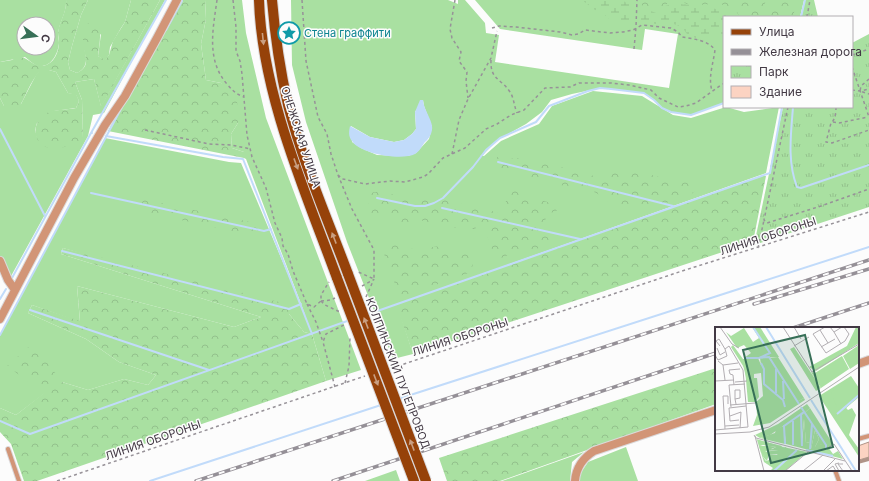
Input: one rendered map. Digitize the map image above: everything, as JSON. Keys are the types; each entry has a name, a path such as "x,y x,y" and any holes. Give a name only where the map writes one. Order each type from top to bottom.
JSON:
{"main road":[{"name":"ОНЕЖСКАЯ УЛИЦА","path":"259,0 264,48 278,108 293,158 335,279"},
{"name":"ОНЕЖСКАЯ УЛИЦА","path":"272,0 276,46 289,106 303,155 351,273"},
{"name":"КОЛПИНСКИЙ ПУТЕПРОВОД","path":"351,273 426,481"},
{"name":"КОЛПИНСКИЙ ПУТЕПРОВОД","path":"335,279 414,481"}],"street":[{"path":"0,319 74,178 105,125 125,96 176,0"},
{"path":"0,261 8,280 15,290"},
{"path":"859,364 869,360"},
{"path":"575,481 581,463 594,451 715,410"}],"lane":[{"path":"859,439 869,436"},
{"path":"8,449 19,481"},
{"path":"836,471 839,481"}],"path":[{"path":"217,0 212,54 215,67 222,79 232,90 244,98"},
{"path":"233,0 236,27 236,51 240,60 247,135 252,157 266,188 275,223 282,238 283,246 288,254 293,271 316,322 335,387"},
{"path":"302,0 306,61 318,117 327,134 331,154 352,209 374,250 374,278 357,271 351,273"},
{"path":"455,0 450,29 452,38 461,52 459,61 467,72 466,81 468,99"},
{"path":"634,49 637,0"},
{"path":"807,16 810,0"},
{"path":"492,28 498,26 516,27 560,32 572,35 578,34 585,30 610,33 633,30 642,25 671,28 678,32 682,37 704,42 711,45 715,50 711,67 710,83 712,91"},
{"path":"497,31 491,58 491,69 494,76 509,90 517,113"},
{"path":"853,54 869,49"},
{"path":"452,154 459,120 468,99 491,58"},
{"path":"833,122 839,123 869,117 853,70"},
{"path":"860,91 861,86 869,79"},
{"path":"338,174 343,179 360,184 410,181 423,177 428,174 443,158 458,152 469,145 486,128 524,110 545,88 570,87 579,83 611,83 651,90 659,98 678,107 696,103 723,84"},
{"path":"860,91 869,89"},
{"path":"853,90 869,94"},
{"path":"758,248 788,108"},
{"path":"836,108 836,113 826,142 832,143 869,130"},
{"path":"145,130 209,144 231,145 251,149"},
{"path":"764,220 767,223 869,189"},
{"name":"ЛИНИЯ ОБОРОНЫ","path":"387,369 682,271 869,212"},
{"path":"307,304 314,307 321,301 321,295 328,282 335,279"},
{"path":"323,342 326,334 350,322"},
{"path":"344,383 349,366 349,345 351,336"},
{"name":"ЛИНИЯ ОБОРОНЫ","path":"57,481 372,374"}],"green space":[{"path":"0,0 66,0 58,34 59,43 56,53 56,16 16,16 16,56 55,56 50,63 43,66 33,64 25,57 0,62"},
{"path":"66,0 88,0 81,15 68,62 70,70 77,73 85,67 86,63 83,39 85,30 90,20 96,21 98,25 100,38 98,56 105,60 109,55 113,41 125,22 131,0 160,0 101,107 94,79 75,82 82,100 83,138 77,143 54,150 43,146 37,139 35,131 36,126 40,119 47,113 76,108 79,101 76,95 68,93 56,72 41,70 33,80 17,110 10,111 4,106 0,98 0,62 12,60 18,56 40,66 50,63 56,56 58,50 58,33"},
{"path":"88,0 131,0 125,22 110,47 109,55 105,61 98,56 101,34 84,48 86,62 81,71 77,73 70,70 68,62 81,15"},
{"path":"160,0 165,0 104,113 93,115 88,136 10,278 0,258 0,98 4,106 21,104 40,70 56,72 68,93 76,94 79,101 76,108 54,111 37,123 35,130 37,137 83,138 82,100 75,82 94,79 101,106"},
{"path":"179,0 205,0 206,19 201,44 206,80 221,83 237,98 238,123 231,134 232,148 244,152 244,158 108,131"},
{"path":"205,0 242,0 246,33 266,118 361,370 326,381 312,334 304,332 289,314 63,248 61,254 261,317 234,327 77,286 80,322 32,305 28,313 86,339 119,362 156,375 148,385 124,379 88,390 62,382 16,415 0,408 0,335 105,138 241,163 306,317 246,159 244,158 244,152 232,148 231,134 238,123 221,83 206,80 201,44 206,19"},
{"path":"291,0 448,0 458,4 458,0 465,0 485,23 486,33 499,35 495,62 669,88 678,34 645,29 642,50 500,29 475,0 804,0 800,16 723,16 723,103 691,115 671,112 662,108 644,93 600,88 551,100 542,112 526,124 497,140 483,155 480,155 484,156 501,141 539,124 552,106 593,91 642,96 673,115 691,118 723,108 744,112 779,108 766,173 397,304 413,354 393,359 347,242 306,122 292,65","holes":["423,100 432,127 429,139 416,153 408,156 377,155 352,142 351,126 370,137 394,142 404,140 416,129 415,112"]},
{"path":"582,0 622,0 628,4 631,1 631,22 628,24 622,23 608,18 601,11 595,10"},
{"path":"633,0 669,0 664,9 644,6"},
{"path":"679,0 766,0 763,10 758,16 739,16 734,8 718,4 693,5"},
{"path":"772,0 797,0 793,16 764,16"},
{"path":"805,0 814,0 818,16 801,16"},
{"path":"674,1 697,7 700,10 712,8 726,12 731,16 723,16 723,37 715,33 709,36 704,42 687,34 682,27 671,23 663,25 641,22 643,10 648,10 659,14 665,6 673,4"},
{"path":"869,34 869,207 754,245 783,108 853,108 853,42"},
{"path":"498,157 503,159 523,158 540,160 599,178 607,172 618,172 628,169 675,181 699,184 692,194 683,199 673,202 640,206 630,210 621,218 621,209 617,205 609,202 590,190 554,184 545,178 538,183 532,181 519,172 493,168 493,159"},
{"path":"762,176 766,176 753,242 413,354 396,304"},
{"path":"491,184 507,187 540,199 552,204 558,209 555,212 549,213 545,222 553,233 556,241 553,244 522,253 510,254 493,262 491,243 481,226 474,229 440,227 429,225 420,219 413,225 399,222 391,214 370,214 368,197 370,193 380,192 411,199 418,197 440,199 446,198 472,208 485,209 500,214 507,197"},
{"path":"143,199 260,224 258,237 140,211"},
{"path":"399,240 408,247 416,249 438,246 444,247 457,255 469,253 473,259 471,272 400,298 383,251 390,241"},
{"path":"63,248 287,304 289,314 304,332 312,334 326,381 37,481 24,481 11,444 0,432 0,408 16,415 44,393 7,366 33,343 62,382 88,390 124,379 148,385 156,375 119,362 86,339 28,313 32,305 80,321 77,286 234,327 261,317 61,254"},
{"path":"715,368 715,404 500,481 447,481 439,458"},
{"path":"626,447 638,481 580,481 580,474 588,462"},
{"path":"584,452 572,462 570,481 502,481"},
{"path":"396,470 400,481 365,481"}],"water":[{"path":"420,100 423,100 432,128 429,137 415,154 401,157 372,153 356,146 351,139 349,134 350,126 370,137 394,142 404,140 416,129 415,112"}],"building":[{"path":"869,442 869,457 859,460 859,446"}],"waterway":[{"path":"91,133 166,0"},
{"path":"801,16 805,0"},
{"path":"166,30 182,1"},
{"path":"377,198 415,206 425,206 434,203 443,198 473,167 486,150 500,138 536,122 549,106 588,91 600,88 644,93 662,108 671,112 691,115 723,103"},
{"path":"0,335 122,107"},
{"path":"366,315 770,173 782,108"},
{"path":"793,108 791,157 797,187 801,188 869,165"},
{"path":"0,129 45,216"},
{"path":"12,278 92,133"},
{"path":"106,136 223,157 243,159 312,334"},
{"path":"498,162 673,206"},
{"path":"91,193 264,231 271,229"},
{"path":"442,208 580,239"},
{"path":"398,399 869,247"},
{"path":"62,251 289,309 301,304"},
{"path":"0,299 6,289"},
{"path":"30,310 209,370"},
{"path":"0,421 30,434 350,320"},
{"path":"150,481 381,405"}],"railway":[{"path":"196,481 869,260"},
{"path":"754,304 869,269"},
{"path":"796,327 869,303"},
{"path":"333,481 715,353"}],"place":[{"name":"Стена граффити","path":"289,33"}]}
